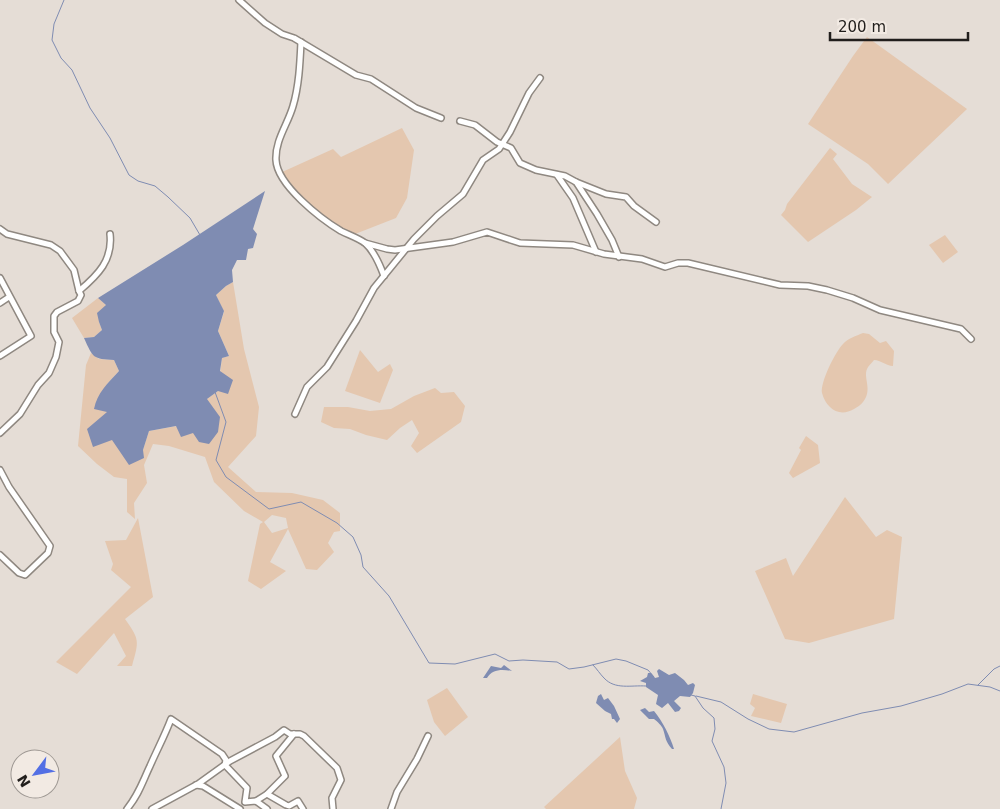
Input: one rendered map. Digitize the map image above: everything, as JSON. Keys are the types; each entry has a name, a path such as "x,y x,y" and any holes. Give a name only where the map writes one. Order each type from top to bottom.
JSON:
{"street":[{"path":"239,0 282,34 301,42 356,75 371,79 416,108 441,118"},
{"path":"301,42 300,66 294,104 288,122 279,138 276,158 277,166 289,187 312,211 343,232 364,243 387,249 406,248 453,242 487,232 520,243 573,245 596,252 642,259 665,266 688,263 780,285 822,289 853,298 880,310 961,329 971,339"},
{"path":"295,414 307,387 328,367 374,288 406,248 432,220 462,195 483,160 503,144 529,94 540,78"},
{"path":"460,120 475,125 513,150 520,163 536,170 565,176 602,192 626,197 634,206 656,222"},
{"path":"557,175 573,198 596,252"},
{"path":"576,182 598,214 619,257"},
{"path":"0,229 7,234 51,245 60,251 74,270 81,295 78,301 57,312 54,316 54,332 59,342 56,357 49,373 38,385 20,414 0,433"},
{"path":"79,291 96,277 104,267 108,256 110,234"},
{"path":"364,243 377,260 384,276"},
{"path":"0,278 31,336 0,356"},
{"path":"0,303 9,297"},
{"path":"0,470 9,487 50,546 50,550 25,575 19,573 0,555"},
{"path":"128,809 140,790 167,732 171,719 222,754 226,760 225,765 247,788 245,802 256,801 267,794 285,776 276,756 294,734"},
{"path":"152,809 284,730 302,735 336,768 342,780 332,798 333,809"},
{"path":"391,809 397,792 417,759 428,736"},
{"path":"195,785 203,786 240,809"},
{"path":"267,794 282,806 289,806 298,801 303,809"},
{"path":"256,801 267,809"}],"shaded area":[{"path":"867,37 967,109 888,184 868,164 808,124"},
{"path":"402,128 414,150 407,198 396,218 350,236 312,211 280,173 333,149 341,157"},
{"path":"830,148 837,154 833,159 852,184 872,197 808,242 781,215 787,204"},
{"path":"945,235 958,252 943,263 929,245"},
{"path":"233,282 244,349 259,407 256,436 228,467 256,492 292,493 323,500 340,513 340,531 334,532 328,543 334,552 317,570 306,569 288,529 270,562 286,571 261,589 248,581 260,524 263,522 244,511 214,482 205,457 169,446 153,444 144,465 147,483 134,503 135,519 127,512 127,479 114,477 78,446 86,365 91,353 99,359 114,360 119,371 107,384 109,425 118,447 143,450 149,431 177,426 179,432 207,399 218,391 222,358 229,356 218,331 224,312 216,295","holes":["272,515 286,518 288,528 272,533 264,522"]},
{"path":"98,298 106,305 99,322 102,330 94,337 84,338 72,318"},
{"path":"863,333 869,334 880,343 886,341 894,351 893,366 874,360 866,373 868,389 866,398 858,407 848,412 838,412 830,407 824,398 822,393 823,382 836,354 843,344 852,337"},
{"path":"360,350 378,372 390,364 393,370 380,403 345,391"},
{"path":"435,388 441,393 454,392 465,406 461,422 417,453 411,446 419,433 412,420 387,440 350,429 334,428 321,422 324,407 348,407 370,411 391,409 414,396"},
{"path":"806,436 818,445 820,463 793,478 789,473"},
{"path":"845,497 876,537 887,530 902,537 894,619 809,643 785,639 755,571 786,558 793,576"},
{"path":"138,518 153,597 125,619 137,641 132,666 117,666 126,656 114,633 77,674 56,662 131,587 111,570 113,564 105,541 126,540"},
{"path":"447,688 468,717 445,736 434,722 427,700"},
{"path":"753,694 787,704 781,723 751,716 755,708 750,704"},
{"path":"620,737 625,771 637,798 634,809 546,809 544,807"}],"water":[{"path":"265,191 253,229 257,234 253,248 248,249 246,260 237,260 232,270 233,282 216,295 224,311 218,331 229,356 222,358 220,371 233,380 228,394 218,391 207,399 220,417 218,432 209,444 199,442 193,433 181,437 176,426 149,431 143,450 144,458 129,465 112,440 93,447 87,429 107,412 94,409 95,403 104,388 119,371 114,360 95,356 84,338 94,337 102,330 97,313 106,305 98,298"},
{"path":"504,665 512,671 498,670 487,678 483,678 491,666 501,668"},
{"path":"659,669 669,675 675,673 688,685 693,683 695,685 690,697 680,696 674,701 681,708 679,711 675,712 668,703 662,708 656,704 658,695 646,687 646,683 640,681 647,677 648,673 651,673 655,678 659,677 657,671"},
{"path":"601,694 604,700 608,698 614,706 620,719 617,723 612,719 611,714 596,703 598,696"},
{"path":"645,708 649,712 654,711 657,715 666,729 674,749 668,744 661,725 654,719 649,719 640,710"}],"waterway":[{"path":"64,0 54,24 52,40 61,58 72,70 90,108 110,138 129,175 138,181 155,186 190,218 200,235"},
{"path":"215,392 226,422 216,460 226,477 269,509 301,502 337,523 353,537 361,555 363,567 389,596 429,663 455,664 495,654 509,661 557,662 569,669 616,659 648,670 654,677"},
{"path":"593,665 608,682 618,686 646,686"},
{"path":"978,685 994,669 1000,666"},
{"path":"696,696 721,702 748,719 769,729 794,732 862,713 901,706 968,684 990,687 1000,691"},
{"path":"691,695 695,696 703,708 714,718 715,729 712,741 724,767 726,783 721,809"}]}
